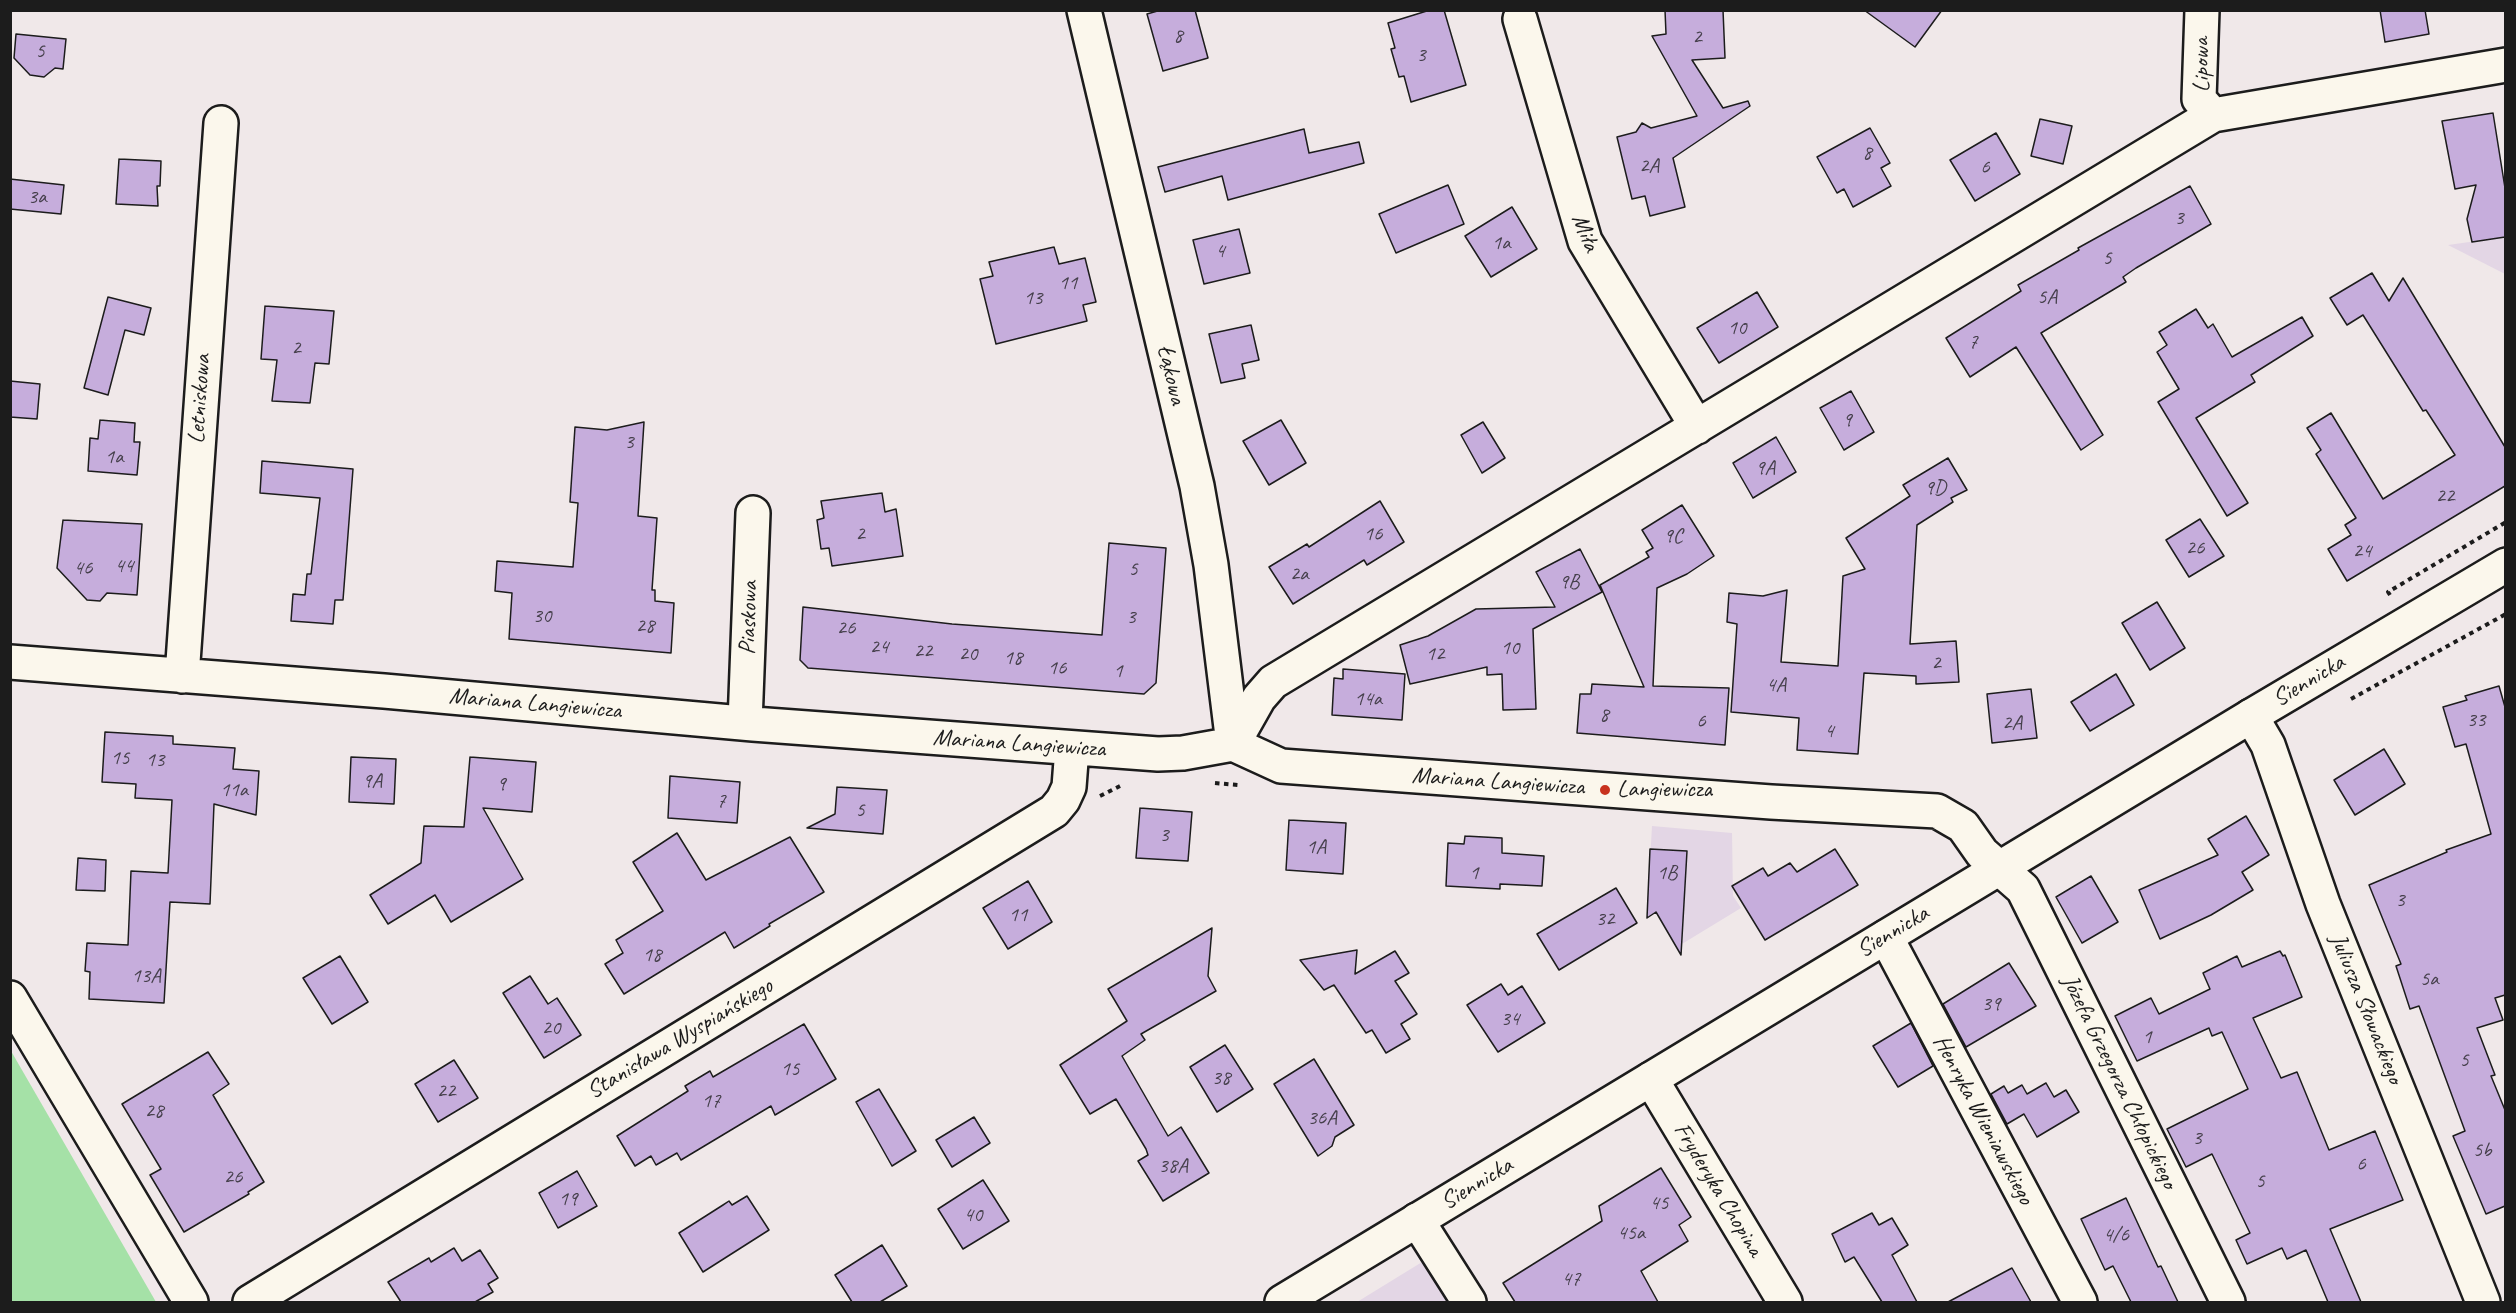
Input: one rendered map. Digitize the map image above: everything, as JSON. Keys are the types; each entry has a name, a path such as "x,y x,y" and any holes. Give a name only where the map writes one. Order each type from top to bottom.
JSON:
{"street":[{"name":"Łąkowa","path":"1084,10 1197,486 1211,565 1233,744"},
{"name":"Lipowa","path":"2202,10 2199,99 2213,115"},
{"name":"Miła","path":"1520,19 1585,241 1696,427"},
{"path":"1233,744 1259,698 1273,682 2213,115 2505,65"},
{"name":"Letniskowa","path":"182,676 221,123"},
{"name":"Piaskowa","path":"745,723 753,513"},
{"name":"Siennicka","path":"1282,1302 2251,716 2505,568"},
{"name":"Mariana Langiewicza","path":"10,662 384,691 745,723 1158,754 1184,753 1233,744 1281,766 1735,800 1937,811 1963,826 1982,854 2000,867"},
{"name":"Juliusza Słowackiego","path":"2251,716 2268,745 2324,904 2483,1302"},
{"name":"Stanisława Wyspiańskiego","path":"250,1302 1042,819 1063,800 1069,787 1072,748"},
{"name":"Józefa Grzegorza Chłopickiego","path":"2000,867 2023,889 2228,1302"},
{"name":"Henryka Wieniawskiego","path":"1886,937 2080,1302"},
{"path":"10,998 191,1302"},
{"name":"Fryderyka Chopina","path":"1651,1079 1785,1302"},
{"path":"1418,1220 1469,1302"}],"path":[{"path":"2344,703 2505,614"}],"shaded area":[{"path":"2505,237 2505,274 2448,245"},
{"path":"1652,826 1732,833 1733,896 1741,908 1677,947 1648,897"},
{"path":"1427,1259 1453,1302 1357,1302"}],"green space":[{"path":"11,1051 156,1302 11,1302"}],"building":[{"path":"1161,10 1195,10 1208,58 1163,71 1147,14"},
{"path":"1430,10 1444,10 1466,85 1411,102 1404,76 1399,77 1391,49 1395,48 1388,23"},
{"path":"1665,10 1723,10 1725,58 1692,60 1723,108 1748,101 1750,106 1673,158 1685,207 1650,216 1645,196 1632,199 1617,137 1636,132 1642,123 1651,128 1697,116 1652,36 1666,34"},
{"path":"1864,10 1942,10 1915,47"},
{"path":"2380,10 2425,10 2429,34 2385,42"},
{"path":"16,34 66,39 63,69 55,68 44,77 30,75 14,58"},
{"path":"2493,113 2505,188 2505,237 2472,242 2467,219 2476,185 2455,189 2442,121"},
{"path":"2040,119 2072,126 2063,164 2031,156"},
{"path":"1870,128 1890,163 1881,168 1891,186 1853,207 1844,189 1837,193 1817,157"},
{"path":"1304,129 1309,153 1359,142 1364,163 1228,200 1222,176 1165,192 1158,167"},
{"path":"1996,133 2020,174 1975,201 1950,160"},
{"path":"119,159 161,161 160,186 157,186 158,206 116,204"},
{"path":"10,179 64,185 61,214 10,209"},
{"path":"1448,185 1464,224 1396,253 1379,214"},
{"path":"2190,186 2211,224 2136,268 2123,277 2126,282 2041,333 2103,435 2081,450 2016,347 1970,377 1946,338 2021,291 2018,285 2079,250 2078,248"},
{"path":"1512,207 1537,249 1491,277 1465,236"},
{"path":"1239,229 1250,273 1204,284 1193,240"},
{"path":"1054,247 1059,264 1085,258 1096,302 1083,305 1087,321 996,344 980,279 993,276 989,262"},
{"path":"2372,273 2389,301 2403,278 2505,447 2505,486 2347,581 2328,549 2351,535 2345,525 2356,518 2316,454 2321,450 2307,428 2331,413 2383,499 2455,455 2426,410 2423,411 2363,315 2347,325 2330,298"},
{"path":"1757,292 1778,327 1719,363 1697,328"},
{"path":"108,297 151,308 144,335 125,330 108,395 84,388"},
{"path":"265,306 334,311 329,364 315,363 310,403 272,401 277,360 261,359"},
{"path":"2196,309 2208,328 2213,324 2232,357 2302,317 2313,336 2251,375 2255,382 2196,418 2248,503 2227,516 2158,402 2179,389 2157,352 2167,345 2159,332"},
{"path":"1251,325 1259,360 1242,364 1245,378 1221,383 1209,334"},
{"path":"10,381 40,384 37,419 10,417"},
{"path":"1851,391 1874,432 1844,450 1820,408"},
{"path":"100,420 135,423 134,442 140,442 137,475 88,471 90,438 98,439"},
{"path":"1281,420 1306,463 1269,485 1243,441"},
{"path":"644,422 638,516 657,518 652,590 655,590 655,601 674,603 671,653 509,639 512,593 495,591 497,561 573,567 578,503 570,502 575,427 607,430"},
{"path":"1483,422 1505,458 1482,473 1461,435"},
{"path":"1776,437 1796,472 1753,498 1733,463"},
{"path":"1948,458 1967,490 1951,498 1953,502 1917,525 1910,644 1956,641 1959,682 1916,684 1916,676 1864,673 1858,754 1797,750 1799,718 1731,712 1737,624 1727,622 1729,593 1763,596 1787,590 1781,662 1838,666 1843,576 1865,569 1846,538 1910,496 1903,485"},
{"path":"262,461 353,469 343,600 335,600 333,624 291,621 293,594 305,595 307,574 311,574 320,498 260,493"},
{"path":"882,493 885,512 896,509 903,556 832,566 829,548 821,549 817,520 824,518 821,501"},
{"path":"1380,501 1404,542 1367,565 1364,560 1293,604 1269,567 1307,544 1309,547"},
{"path":"1682,505 1714,556 1687,574 1657,588 1653,686 1729,688 1725,745 1577,733 1580,694 1591,694 1592,684 1644,687 1600,585 1649,557 1646,552 1653,548 1642,530"},
{"path":"2200,519 2224,556 2189,577 2166,540"},
{"path":"63,520 142,524 137,595 107,593 100,601 87,600 57,568"},
{"path":"1109,543 1166,548 1156,683 1144,694 808,668 800,660 803,607 952,624 1102,635"},
{"path":"1580,549 1602,592 1533,629 1536,709 1503,710 1502,674 1487,675 1487,667 1410,684 1400,645 1428,636 1476,609 1555,607 1536,572"},
{"path":"2157,602 2185,648 2150,670 2122,623"},
{"path":"1343,669 1405,674 1402,720 1332,715 1334,678 1343,679"},
{"path":"2116,674 2134,705 2090,731 2071,702"},
{"path":"2499,686 2505,707 2505,995 2495,998 2503,1020 2477,1028 2495,1075 2491,1076 2505,1110 2505,1206 2486,1214 2453,1136 2465,1131 2419,1006 2410,1009 2396,966 2401,964 2369,885 2447,852 2446,850 2491,834 2466,744 2455,747 2443,707 2467,700 2465,696"},
{"path":"2031,689 2037,738 1992,743 1987,694"},
{"path":"105,732 173,736 173,744 235,748 233,769 259,771 256,815 214,804 210,904 170,902 164,1003 89,999 90,972 85,971 87,943 128,945 131,871 168,873 172,800 135,798 136,784 102,782"},
{"path":"2384,749 2405,784 2355,815 2334,780"},
{"path":"351,757 396,759 394,804 349,802"},
{"path":"470,757 536,762 532,812 483,808 523,879 451,922 435,895 388,924 370,895 421,863 424,826 464,827"},
{"path":"670,776 740,782 737,823 668,818"},
{"path":"837,787 887,790 883,834 807,828 835,814"},
{"path":"1140,808 1192,812 1188,861 1136,858"},
{"path":"2246,816 2269,855 2242,872 2253,890 2211,915 2160,939 2139,890 2218,855 2208,839"},
{"path":"1289,820 1346,823 1343,874 1286,870"},
{"path":"677,833 706,880 790,837 824,892 769,924 770,926 734,948 725,932 624,994 605,964 623,953 616,940 663,911 633,862"},
{"path":"1465,836 1502,838 1502,853 1544,856 1542,886 1500,884 1500,889 1446,886 1448,843 1464,844"},
{"path":"1650,849 1687,851 1681,955 1656,912 1647,918"},
{"path":"1835,849 1858,885 1765,940 1732,886 1763,868 1768,876 1790,863 1797,872"},
{"path":"78,858 106,860 105,891 76,890"},
{"path":"2091,876 2118,922 2082,943 2056,897"},
{"path":"1028,881 1052,922 1008,949 983,908"},
{"path":"1616,888 1637,923 1559,970 1537,934"},
{"path":"1212,928 1208,976 1216,991 1141,1034 1145,1040 1122,1056 1168,1136 1181,1127 1209,1173 1163,1201 1138,1161 1148,1155 1146,1149 1116,1099 1090,1114 1060,1065 1127,1021 1108,989"},
{"path":"1357,950 1355,974 1395,951 1409,973 1395,981 1417,1014 1401,1024 1410,1039 1386,1053 1372,1030 1366,1033 1334,985 1324,990 1300,960"},
{"path":"2280,951 2283,956 2285,955 2302,997 2253,1018 2281,1078 2297,1072 2329,1150 2375,1131 2403,1200 2330,1229 2361,1302 2328,1302 2306,1250 2287,1259 2282,1248 2247,1264 2236,1240 2250,1233 2212,1154 2186,1167 2167,1129 2248,1089 2222,1032 2212,1036 2209,1028 2137,1061 2115,1016 2151,998 2159,1014 2210,989 2203,973 2237,956 2242,967"},
{"path":"340,956 368,1002 332,1024 303,978"},
{"path":"2009,963 2036,1006 1966,1047 1943,1004"},
{"path":"530,976 548,1004 557,998 581,1035 544,1058 503,993"},
{"path":"1501,984 1508,995 1522,986 1545,1023 1498,1052 1467,1005"},
{"path":"1911,1023 1933,1066 1898,1087 1873,1046"},
{"path":"804,1024 836,1079 775,1115 771,1106 681,1160 677,1153 656,1165 651,1156 635,1166 617,1136 688,1091 685,1086 710,1071 713,1077"},
{"path":"1225,1045 1253,1089 1217,1112 1190,1067"},
{"path":"208,1052 229,1084 213,1095 264,1182 248,1192 249,1194 184,1232 150,1175 161,1169 122,1104"},
{"path":"1314,1059 1354,1125 1335,1137 1332,1146 1318,1156 1274,1084"},
{"path":"454,1060 478,1098 438,1122 415,1084"},
{"path":"2046,1083 2054,1097 2066,1090 2079,1112 2037,1137 2024,1114 2007,1124 1991,1094 2004,1086 2008,1093 2022,1085 2027,1094"},
{"path":"879,1089 916,1151 892,1166 856,1102"},
{"path":"974,1117 990,1143 952,1167 936,1140"},
{"path":"1661,1168 1691,1217 1679,1225 1688,1241 1641,1271 1658,1302 1515,1302 1503,1283 1602,1221 1599,1206"},
{"path":"577,1171 597,1206 558,1228 539,1193"},
{"path":"983,1180 1009,1221 963,1249 938,1209"},
{"path":"747,1196 769,1230 703,1272 679,1233 729,1201 732,1205"},
{"path":"2126,1198 2158,1267 2161,1266 2178,1302 2131,1302 2113,1266 2105,1270 2081,1219"},
{"path":"1872,1213 1879,1225 1892,1218 1908,1245 1892,1255 1917,1302 1882,1302 1854,1257 1845,1262 1832,1234"},
{"path":"882,1245 907,1286 880,1302 852,1302 835,1275"},
{"path":"454,1248 462,1261 480,1250 498,1278 488,1284 493,1292 475,1302 401,1302 388,1282 429,1258 431,1262"},
{"path":"2012,1268 2031,1302 1948,1302"}],"place":[{"name":"Langiewicza","path":"1605,790"}]}
